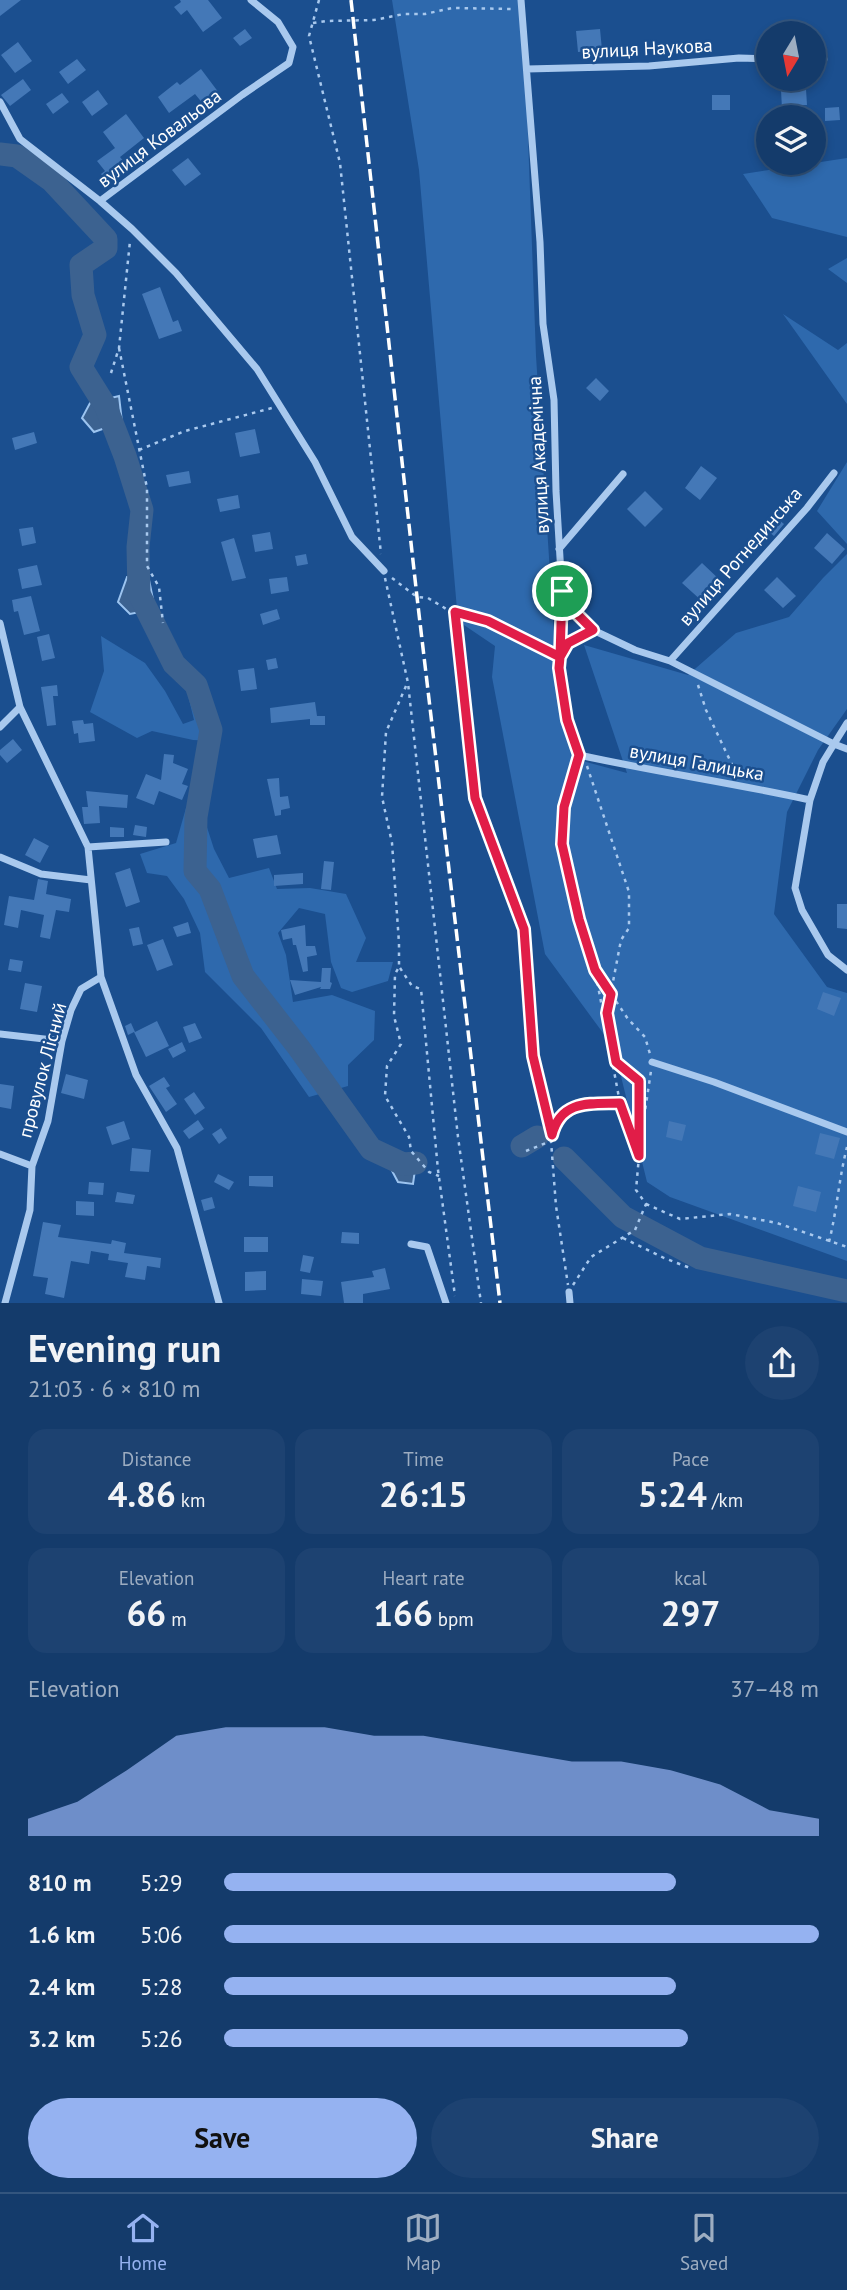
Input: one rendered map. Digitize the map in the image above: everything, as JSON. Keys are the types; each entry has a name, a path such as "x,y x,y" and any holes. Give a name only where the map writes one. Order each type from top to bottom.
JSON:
{"street":[{"name":"вулиця Ковальова","path":"0,102 20,139 100,201 289,63 293,47 283,30 278,22 251,0"},
{"name":"вулиця Академічна","path":"522,0 540,242 543,324 554,400 562,591"},
{"name":"вулиця Наукова","path":"527,69 649,66 756,59"},
{"path":"100,201 176,274 257,369 315,462 352,537 384,571"},
{"name":"вулиця Рогнединська","path":"670,661 807,508 834,473"},
{"path":"559,549 624,474"},
{"path":"562,591 568,605 593,630 635,650 670,661 847,749"},
{"path":"562,591 559,668 567,720 581,755"},
{"path":"0,623 20,707 88,847 100,977 136,1075 177,1148 219,1303"},
{"path":"0,727 20,707"},
{"path":"847,723 823,762 810,800 795,888 802,911 828,955 847,970"},
{"name":"вулиця Галицька","path":"581,755 810,800"},
{"path":"88,847 166,842"},
{"path":"0,857 41,874 91,880"},
{"name":"провулок Лісний","path":"5,1303 30,1210 32,1166 48,1121 62,1041 71,1010 81,989 100,977"},
{"path":"0,1034 62,1041"},
{"path":"652,1062 714,1082 847,1132"},
{"path":"0,1154 32,1166"},
{"path":"411,1244 427,1247 446,1303"},
{"path":"569,1292 570,1303"}],"path":[{"path":"319,0 309,36 340,163 376,519 384,571 408,683 458,1137 481,1303"},
{"path":"313,23 374,20 452,8 522,9"},
{"path":"111,373 119,348 132,229"},
{"path":"119,348 146,488 147,566 159,587 163,623"},
{"path":"139,450 185,431 280,406"},
{"path":"384,571 417,597 428,598 455,612 488,621 560,657 568,643 593,630"},
{"path":"455,612 475,798 524,929 533,1056 552,1135"},
{"path":"695,675 706,710 741,785"},
{"path":"408,683 386,732 382,797 392,843 399,943 394,1016 401,1044 387,1066 385,1096 409,1137 411,1151 429,1172 439,1176"},
{"path":"581,755 564,807 562,844 579,919 595,970 603,1024 620,1103 639,1156"},
{"path":"581,755 629,892 629,928 621,940 607,1013 616,1062 639,1081 639,1156"},
{"path":"399,967 412,986 421,989 439,1176 456,1303"},
{"path":"595,970 645,1037 652,1062 636,1190 646,1204 680,1219 730,1214 778,1223 847,1247"},
{"path":"569,1292 556,1206 552,1135 562,1115 576,1105 620,1103"},
{"path":"526,1151 551,1141"},
{"path":"829,1242 847,1147"},
{"path":"569,1292 591,1257 635,1230 646,1204"},
{"path":"623,1238 690,1268"}],"shaded area":[{"path":"392,0 523,0 536,356 558,697 575,759 627,773 584,645 688,675 736,633 789,617 847,554 847,709 818,750 787,812 774,914 827,987 847,993 847,1261 670,1197 647,1182 614,1048 545,954 492,677 495,646 458,621 419,170"},
{"path":"847,158 847,237 772,218 743,174 756,172 756,175 826,175 826,161"},
{"path":"847,258 847,283 828,269"},
{"path":"783,314 838,350 847,343 847,404"},
{"path":"119,396 122,422 94,432 82,418 90,403"},
{"path":"847,462 847,544 817,511"},
{"path":"127,577 149,580 155,609 130,614 118,602"},
{"path":"101,636 145,663 165,691 183,724 194,720 185,683 206,692 218,741 193,740 152,731 137,738 90,712 104,671"},
{"path":"186,808 204,818 214,849 229,878 269,868 277,889 310,888 346,894 366,938 356,962 393,962 388,981 352,992 341,988 331,962 325,914 299,908 278,933 286,955 293,1002 332,995 375,1011 374,1040 348,1065 348,1086 309,1097 261,1028 205,972 200,933 184,899 167,876 147,873 140,854 176,843"},
{"path":"380,1153 393,1153 416,1163 413,1184 398,1182 390,1167 380,1163"}],"building":[{"path":"0,0 21,0 0,16"},
{"path":"180,0 208,0 222,18 203,32 187,10 181,15 174,7"},
{"path":"245,29 252,38 240,46 233,38"},
{"path":"600,29 602,50 578,52 576,31"},
{"path":"18,42 32,61 15,73 1,55"},
{"path":"77,59 86,70 68,84 59,72"},
{"path":"201,69 219,93 204,105 195,94 169,113 158,97 177,82 180,85"},
{"path":"23,79 31,90 10,106 1,95"},
{"path":"98,90 108,104 92,116 82,102"},
{"path":"781,91 806,91 807,105 782,105"},
{"path":"62,93 69,102 53,114 46,104"},
{"path":"712,95 730,95 730,110 712,110"},
{"path":"839,107 840,120 826,121 826,108"},
{"path":"126,114 144,138 120,157 129,168 108,183 101,174 105,171 97,161 115,148 103,132"},
{"path":"188,158 201,174 185,186 172,170"},
{"path":"160,287 173,322 178,320 182,331 159,339 142,294"},
{"path":"596,378 609,391 600,401 586,388"},
{"path":"255,429 260,453 240,457 235,433"},
{"path":"34,432 37,443 15,450 12,438"},
{"path":"701,466 717,478 700,500 685,488"},
{"path":"189,471 191,483 169,487 166,475"},
{"path":"645,491 663,509 645,527 627,509"},
{"path":"238,495 240,508 220,512 217,499"},
{"path":"779,520 784,524 774,536 769,532"},
{"path":"33,527 36,543 22,546 19,529"},
{"path":"270,532 273,549 255,552 252,535"},
{"path":"827,533 845,549 832,564 814,548"},
{"path":"753,535 762,542 752,555 743,549"},
{"path":"234,538 246,578 232,581 221,542"},
{"path":"306,554 308,564 297,566 295,556"},
{"path":"702,563 722,582 703,602 682,583"},
{"path":"37,565 42,585 22,589 18,569"},
{"path":"287,577 289,591 271,594 269,579"},
{"path":"777,577 796,596 783,608 764,590"},
{"path":"31,596 40,631 24,635 18,611 14,612 12,600"},
{"path":"277,609 280,619 263,625 260,614"},
{"path":"49,634 55,658 42,661 37,637"},
{"path":"276,658 278,668 268,670 266,660"},
{"path":"254,668 257,689 241,691 238,670"},
{"path":"57,685 58,696 53,696 56,725 47,726 41,687"},
{"path":"315,702 317,716 325,716 325,725 310,725 310,719 271,723 270,708"},
{"path":"83,720 84,724 93,723 95,741 79,743 72,721"},
{"path":"13,739 22,750 7,763 0,755 0,750"},
{"path":"164,754 174,755 173,763 188,769 182,784 188,786 182,800 159,791 154,805 136,798 146,774 161,780"},
{"path":"279,778 280,797 288,796 290,808 281,810 281,815 275,816 267,779"},
{"path":"86,791 128,795 127,808 99,806 100,823 84,824 82,807 88,807"},
{"path":"135,825 147,827 146,837 133,835"},
{"path":"110,827 124,828 124,837 110,837"},
{"path":"277,835 281,854 257,858 253,839"},
{"path":"34,838 49,846 40,863 25,855"},
{"path":"324,861 334,862 331,890 321,889"},
{"path":"130,868 140,902 126,907 115,873"},
{"path":"303,873 303,884 274,886 274,875"},
{"path":"38,879 48,881 46,894 71,899 69,912 56,910 50,939 40,937 44,915 21,910 18,928 4,925 9,896 34,900"},
{"path":"837,904 847,904 847,929 837,928"},
{"path":"188,922 191,933 177,937 173,927"},
{"path":"305,925 306,946 315,946 317,955 307,957 308,971 303,972 296,945 293,945 292,938 283,940 281,930"},
{"path":"139,927 143,944 133,946 129,929"},
{"path":"163,939 173,965 157,971 147,945"},
{"path":"10,959 23,961 21,972 8,970"},
{"path":"322,968 331,968 330,989 320,989 321,987 295,995 290,980 321,982"},
{"path":"25,983 42,986 37,1012 20,1009"},
{"path":"823,992 841,998 834,1016 817,1009"},
{"path":"157,1021 169,1046 146,1057 134,1032 128,1035 125,1026 131,1023 135,1032"},
{"path":"195,1023 202,1038 189,1043 183,1027"},
{"path":"182,1042 186,1051 173,1058 168,1049"},
{"path":"66,1074 88,1080 84,1099 61,1093"},
{"path":"164,1077 170,1086 166,1088 177,1104 166,1112 149,1086"},
{"path":"0,1084 14,1086 11,1109 0,1107"},
{"path":"194,1092 205,1108 195,1115 184,1099"},
{"path":"198,1120 204,1129 189,1139 183,1131"},
{"path":"124,1121 130,1139 112,1145 106,1127"},
{"path":"669,1121 686,1125 682,1141 666,1137"},
{"path":"221,1128 227,1138 219,1144 212,1134"},
{"path":"820,1133 840,1138 834,1159 815,1154"},
{"path":"132,1148 151,1150 149,1172 130,1171"},
{"path":"218,1174 234,1182 229,1190 214,1182"},
{"path":"249,1176 273,1176 273,1187 249,1186"},
{"path":"89,1182 104,1183 103,1195 88,1194"},
{"path":"798,1186 821,1192 816,1212 793,1206"},
{"path":"117,1192 135,1195 133,1204 115,1202"},
{"path":"212,1197 215,1208 204,1211 201,1200"},
{"path":"76,1201 94,1202 94,1216 76,1215"},
{"path":"43,1222 61,1225 58,1237 111,1244 112,1240 126,1243 124,1253 161,1258 160,1268 147,1266 145,1280 125,1277 128,1263 108,1260 109,1254 91,1251 89,1264 71,1261 64,1298 45,1294 48,1278 33,1276"},
{"path":"342,1232 359,1233 359,1244 341,1243"},
{"path":"244,1237 268,1237 268,1252 244,1252"},
{"path":"303,1255 314,1257 310,1273 300,1271"},
{"path":"385,1268 390,1289 363,1294 363,1303 344,1303 341,1282 374,1277 372,1271"},
{"path":"266,1271 266,1290 245,1291 245,1272"},
{"path":"302,1279 323,1281 321,1296 301,1294"}],"waterway":[{"path":"0,154 17,156 51,180 106,239 106,248 81,265 83,295 95,335 81,367 106,407 142,510 138,547 139,594 174,664 196,685 211,730 196,817 195,871 210,889 243,976 299,1048 371,1149 403,1164 416,1163"},
{"path":"522,1146 537,1137"},
{"path":"564,1158 623,1217 700,1258 847,1291"}],"railway":[{"path":"351,0 417,597 500,1303"}],"route":[{"path":"562,591 560,657 488,621 455,612 475,798 524,929 533,1056 552,1135 562,1115 576,1105 620,1103 639,1156 639,1081 616,1062 607,1013 611,994 595,970 579,919 562,844 564,807 579,755 567,720 559,668 560,657 568,643 593,630 568,605 562,591"}]}
